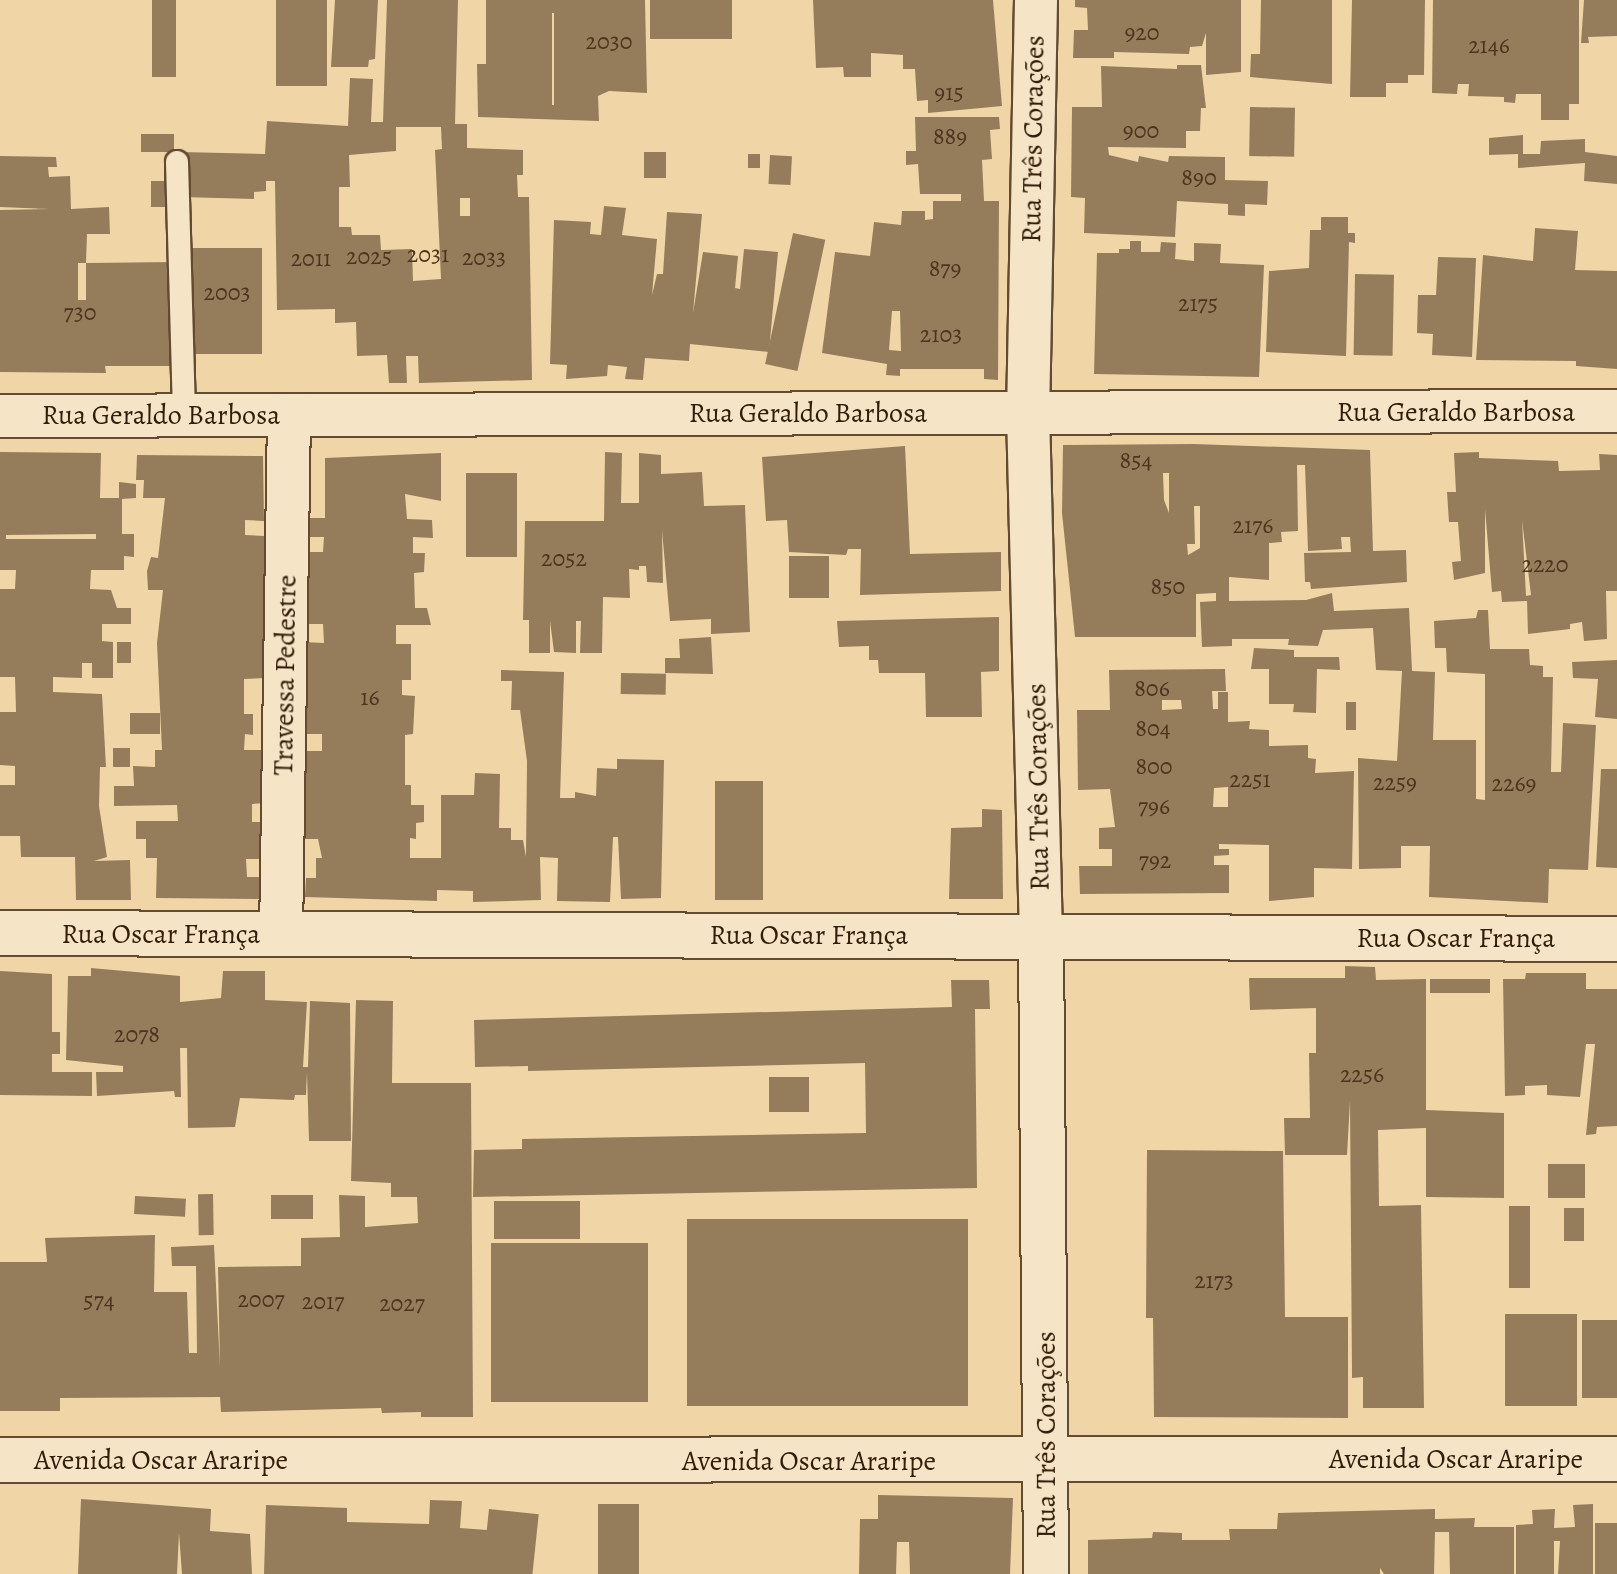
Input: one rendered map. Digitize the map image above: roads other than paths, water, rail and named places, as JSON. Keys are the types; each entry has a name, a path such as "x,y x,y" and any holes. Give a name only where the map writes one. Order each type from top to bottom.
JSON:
{"street":[{"name":"Rua Três Corações","path":"1036,0 1028,412 1041,935 1046,1574"},
{"name":"Rua Geraldo Barbosa","path":"0,416 1617,411"},
{"name":"Travessa Pedestre","path":"281,935 289,415"},
{"name":"Rua Oscar França","path":"0,933 1617,939"},
{"name":"Avenida Oscar Araripe","path":"0,1460 1617,1459"}],"lane":[{"path":"177,162 184,415"}]}
